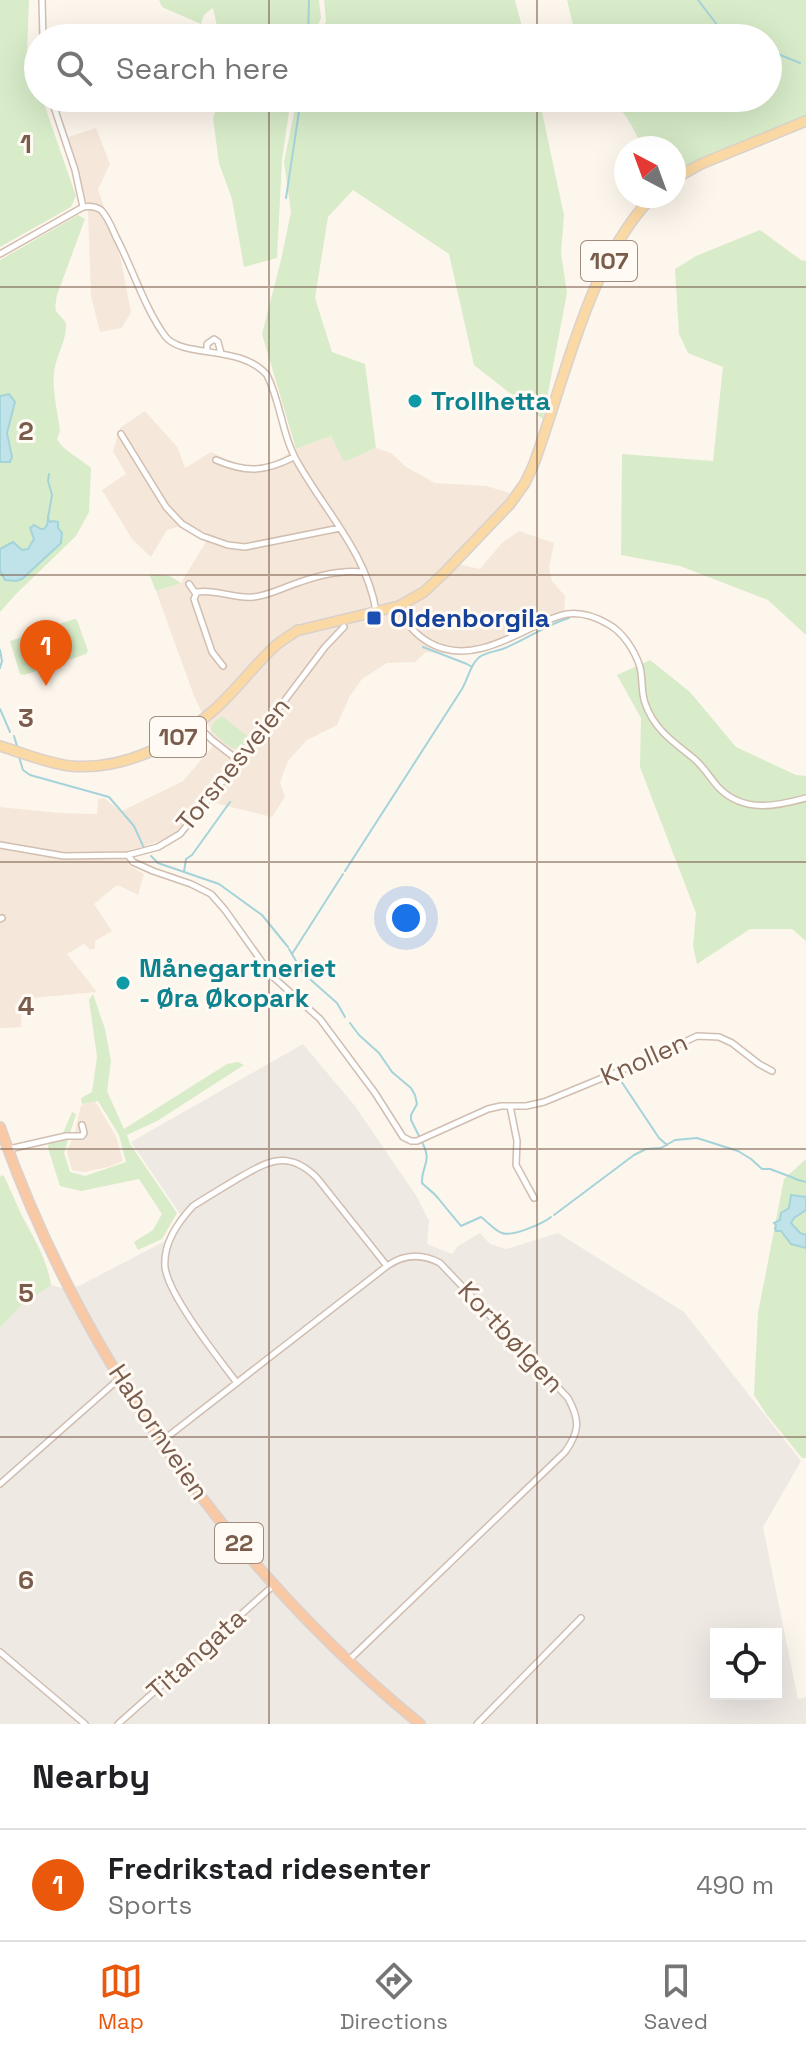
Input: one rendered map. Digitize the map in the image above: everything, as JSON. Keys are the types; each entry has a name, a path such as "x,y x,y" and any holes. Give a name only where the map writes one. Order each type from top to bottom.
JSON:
{"highway":[{"name":"Habornveien","path":"0,1127 38,1224 59,1267 120,1377 188,1479 274,1585 348,1661 414,1722"}],"main road":[{"path":"686,172 806,121"},
{"name":"Torsnesveien","path":"0,746 68,766 108,765 146,753 178,737 214,710 272,648 296,631 333,616 376,612 399,606 424,592 510,504 525,483 544,437 591,297 619,243 644,208"}],"street":[{"path":"42,0 43,24"},
{"path":"56,112 75,170 83,207"},
{"path":"0,254 83,207 96,207 106,216 146,303 168,340 183,348 221,353 262,370 269,381 295,457 364,572 372,588 376,612"},
{"path":"207,351 207,344 214,339 221,353"},
{"path":"121,434 166,507 182,524 202,536 245,547 340,528"},
{"path":"216,460 249,470 267,469 295,457"},
{"path":"196,594 206,591 253,597 309,578 339,572 364,572"},
{"path":"189,584 196,594"},
{"path":"196,594 194,599 212,652 223,666"},
{"path":"399,606 405,621 421,638 453,651 497,644 557,616 571,614 597,618 612,626 628,642 639,665 645,701 653,721 668,738 696,760 721,791 754,806 774,806 806,798"},
{"name":"Torsnesveien","path":"0,845 64,856 128,855 158,847 180,834 325,647 344,627"},
{"path":"196,724 239,761"},
{"name":"Knollen","path":"128,855 133,862 211,894 272,976 320,1019 375,1093 403,1137 411,1141 420,1140 488,1109 544,1102 697,1036 719,1037 732,1043 772,1071"},
{"path":"510,1106 517,1141 516,1165 534,1198"},
{"path":"8,1149 66,1136 82,1136 82,1125"},
{"path":"237,1383 184,1308 165,1270 165,1257 173,1233 193,1206 264,1164 280,1160 298,1163 317,1178 387,1266"},
{"name":"Kortbølgen","path":"162,1441 387,1266 412,1256 428,1257 440,1263 568,1398 577,1418 577,1433 565,1452 348,1661"},
{"path":"0,1484 120,1377"},
{"name":"Titangata","path":"118,1724 274,1585"},
{"path":"477,1724 581,1618"},
{"path":"0,1652 85,1724"}],"shaded area":[{"path":"96,128 110,164 98,189 121,260 131,312 122,328 100,332 91,296 88,209 68,137"},
{"path":"145,411 178,448 185,468 211,452 246,468 273,463 296,449 331,436 344,462 376,448 391,453 406,467 435,483 486,486 513,494 453,560 480,569 502,543 519,531 554,543 549,567 552,581 565,596 564,612 493,643 440,654 426,652 415,662 387,663 362,679 350,696 337,725 307,740 288,761 280,782 285,797 272,817 206,801 174,836 129,851 129,865 144,874 138,895 116,886 94,904 112,931 95,941 95,948 91,950 84,944 67,954 97,992 22,999 21,1027 0,1028 0,807 97,814 98,799 104,798 120,811 124,810 183,781 214,745 156,591 181,583 210,535 188,524 167,530 151,557 132,539 102,490 126,474 113,451 120,428"},
{"path":"303,1044 355,1106 417,1197 429,1221 427,1244 452,1254 458,1246 480,1233 490,1244 506,1249 558,1233 684,1312 801,1461 763,1527 798,1699 806,1697 806,1724 0,1724 0,1328 19,1308 51,1285 66,1289 79,1286 165,1241 180,1214 131,1142"},
{"path":"95,1101 116,1136 123,1161 84,1172 72,1170 67,1152 81,1105"}],"green space":[{"path":"0,0 29,0 28,24 24,24 24,112 47,112 76,196 71,207 0,247"},
{"path":"159,0 319,0 321,18 319,24 217,24 213,8 204,15 201,24 162,7"},
{"path":"324,0 515,0 521,24 325,24"},
{"path":"567,0 806,0 806,117 686,168 686,136 636,136 623,112 782,112 782,24 573,24"},
{"path":"215,112 289,112 282,160 277,258 244,267 232,199 219,163 213,118"},
{"path":"294,112 542,112 564,215 561,253 567,293 543,419 474,365 449,254 353,190 328,217 315,298 332,352 365,364 376,448 344,462 331,436 296,449 262,334 291,212 284,162"},
{"path":"78,215 85,219 56,302 57,312 66,323 66,330 55,366 54,387 60,431 57,439 91,468 89,512 76,536 0,612 0,260"},
{"path":"760,230 806,261 806,635 768,600 680,566 621,555 622,454 713,461 723,367 688,353 679,334 675,269 696,256"},
{"path":"150,576 170,576 181,583 156,591"},
{"path":"74,619 88,651 86,654 20,674 10,641"},
{"path":"650,660 690,692 736,747 796,775 806,776 806,941 792,929 750,929 697,964 693,946 696,913 640,767 641,718 617,675"},
{"path":"222,716 251,739 246,745 232,748 213,732 213,723"},
{"path":"93,994 105,1029 111,1061 107,1091 124,1129 227,1064 238,1062 244,1065 157,1121 127,1135 177,1213 162,1239 138,1250 134,1242 153,1230 162,1214 139,1179 81,1191 60,1186 48,1148 49,1137 63,1133 72,1112 76,1114 64,1153 70,1172 85,1176 126,1162 119,1135 98,1101 82,1104 81,1098 92,1092 97,1057 89,1000"},
{"path":"806,1159 806,1458 802,1458 754,1395 758,1313 784,1179"},
{"path":"2,1175 40,1249 51,1285 19,1308 0,1328 0,1177"}],"water":[{"path":"9,394 15,402 7,433 12,457 10,462 0,462 0,396"},
{"path":"48,518 50,522 58,522 62,533 61,543 22,579 5,580 0,571 0,549 13,542 22,550 28,549 34,539 30,528 34,525 44,529"},
{"path":"791,1195 806,1197 806,1210 791,1223 806,1235 806,1248 791,1244 781,1231 775,1229 774,1223 789,1208"}],"waterway":[{"path":"308,24 309,0"},
{"path":"698,0 716,24"},
{"path":"782,56 800,63"},
{"path":"286,198 299,112"},
{"path":"48,518 52,495 49,474"},
{"path":"345,871 478,659 569,618"},
{"path":"423,647 472,667"},
{"path":"0,650 0,668"},
{"path":"0,709 10,732"},
{"path":"14,736 17,746"},
{"path":"19,757 23,770 30,775 109,797 134,826 144,848"},
{"path":"184,872 186,859 230,802"},
{"path":"151,856 158,863 219,884 262,915 288,947"},
{"path":"292,954 343,874"},
{"path":"289,949 303,973 337,1003 345,1017"},
{"path":"350,1023 379,1053 392,1072 411,1088 417,1104 411,1120 420,1138"},
{"path":"617,1075 659,1138 667,1145"},
{"path":"554,1215 634,1155 646,1149 661,1148 675,1140 697,1138 738,1151 762,1169 794,1178"},
{"path":"422,1142 427,1159 422,1183 461,1226 481,1217 499,1232 507,1234 551,1217"},
{"path":"795,1179 806,1182"}],"place":[{"name":"Trollhetta","path":"415,401"},
{"name":"Oldenborgila","path":"374,618"},
{"name":"Fredrikstad ridesenter","path":"46,686"},
{"name":"Månegartneriet - Øra Økopark","path":"123,983"}]}
